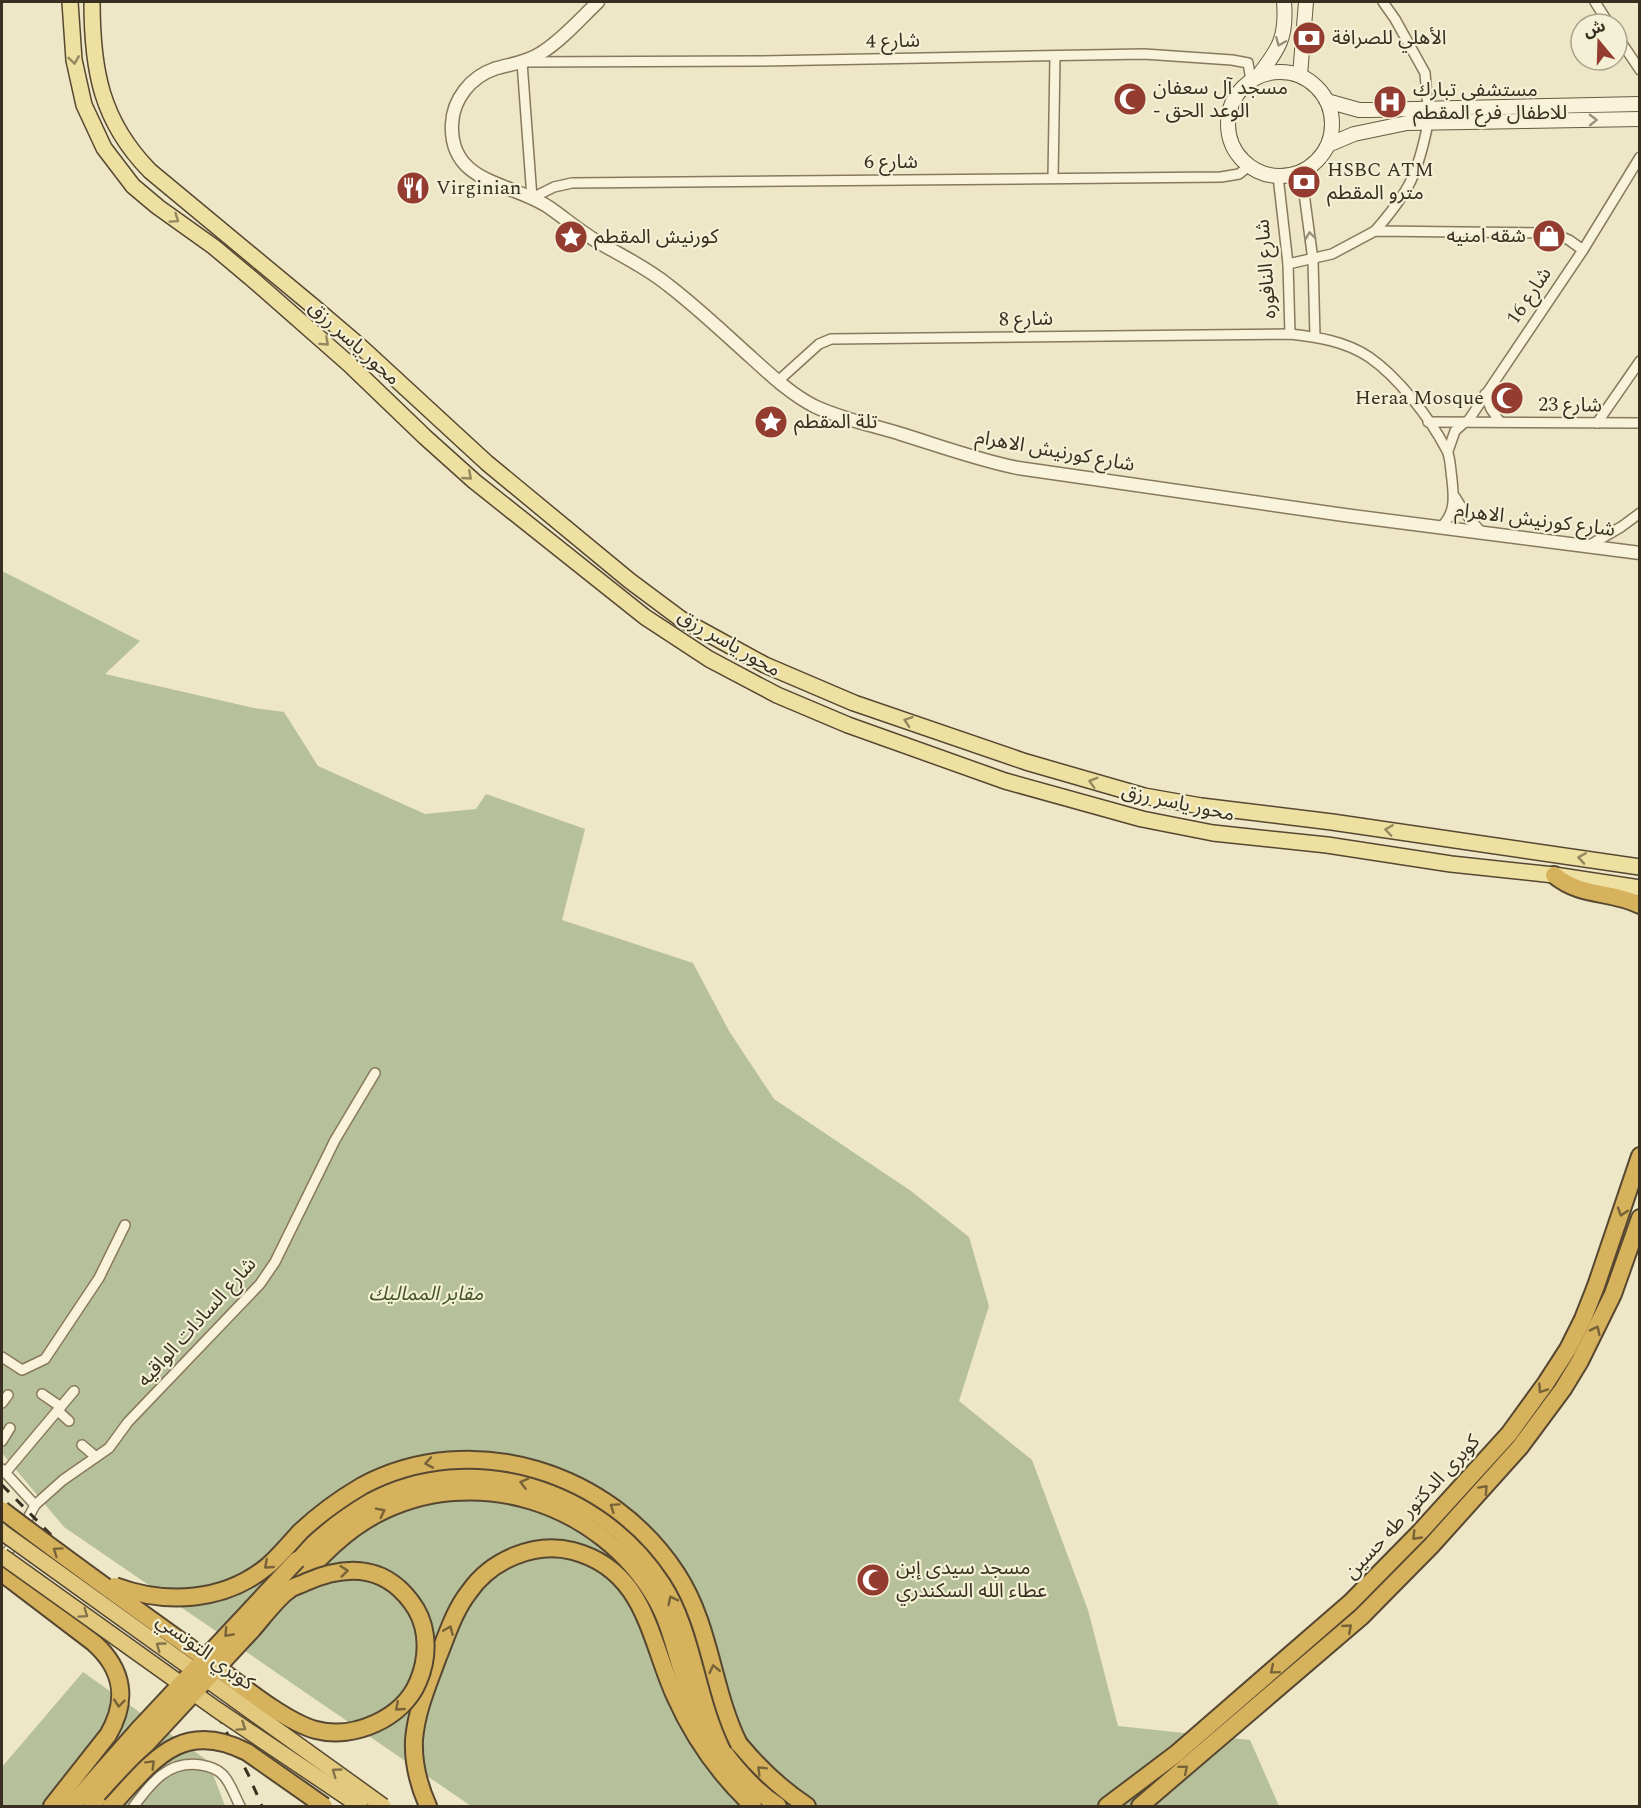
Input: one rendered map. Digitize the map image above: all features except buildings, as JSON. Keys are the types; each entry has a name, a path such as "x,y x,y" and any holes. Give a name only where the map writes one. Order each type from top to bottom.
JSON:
{"highway":[{"path":"1554,875 1576,890 1628,899 1640,905"},
{"name":"كوبرى الدكتور طه حسين","path":"1107,1806 1176,1754 1351,1602 1420,1532 1509,1434 1568,1349 1583,1319 1640,1156"},
{"name":"كوبرى الدكتور طه حسين","path":"1140,1806 1361,1617 1497,1475 1543,1418 1580,1361 1612,1294 1640,1218"},
{"path":"87,1572 138,1594 168,1598 204,1596 240,1584 254,1576 319,1515 348,1495 380,1478 415,1466 452,1460 486,1460 534,1468 582,1487 613,1506 640,1528 666,1559 694,1606 725,1710 739,1744"},
{"path":"91,1806 144,1735 297,1560 331,1526 368,1502 408,1485 470,1476 512,1480 550,1490 586,1508 631,1542 657,1574 680,1616 715,1713 729,1734 774,1783 807,1806"},
{"path":"71,1806 333,1545 352,1529 386,1509 412,1499 454,1491 487,1491 519,1497 556,1509 605,1539 639,1574 662,1611 688,1688 703,1718 737,1768 778,1806"},
{"path":"2,1510 252,1692 308,1728 329,1732 350,1731 379,1721 395,1712 418,1684 424,1667 426,1649 424,1631 418,1614 398,1586 382,1576 352,1570 327,1573 289,1590"},
{"name":"كوبري التونسي","path":"2,1532 383,1806"},
{"path":"428,1806 419,1782 414,1757 416,1729 429,1679 454,1617 469,1591 495,1566 515,1555 550,1549 574,1551 595,1559 612,1570 625,1583 647,1618 672,1688 698,1740 727,1780 753,1806"},
{"name":"كوبري التونسي","path":"2,1558 216,1709 360,1806"},
{"path":"2,1573 94,1643 113,1664 118,1678 120,1701 116,1722 104,1742 52,1806"},
{"path":"111,1806 160,1755 188,1742 203,1739 233,1744 324,1806"}],"main road":[{"name":"محور ياسر رزق","path":"70,2 74,60 84,105 104,148 133,186 251,278 342,357 474,481 645,617 709,659 777,695 848,725 1005,781 1142,819 1225,835 1306,842 1451,864 1554,875 1640,888"},
{"path":"1254,78 1274,72 1300,75 1313,83 1328,101 1332,128 1328,145 1320,158 1301,171 1278,176 1249,166 1235,151 1228,132 1232,103 1279,45 1286,21 1284,2"},
{"path":"1300,75 1306,2"},
{"name":"محور ياسر رزق","path":"94,6 94,61 104,101 118,132 138,159 330,320 487,463 612,566 681,619 736,651 794,679 854,703 1026,762 1144,796 1182,804 1344,824 1640,867"},
{"path":"1328,101 1359,110 1640,104"},
{"path":"1328,145 1354,134 1407,123 1640,119"}],"street":[{"name":"شارع كورنيش الاهرام","path":"598,2 549,47 522,62 492,70 472,82 464,90 454,111 453,134 460,157 475,174 532,198 587,236 640,265 667,283 778,381 802,399 829,412 972,457 1041,473 1640,553"},
{"path":"1383,2 1425,73 1428,108"},
{"name":"شارع 4","path":"522,62 777,61 1144,54 1248,63 1254,78"},
{"path":"1629,54 1640,70"},
{"path":"1053,178 1055,57"},
{"path":"522,62 532,198"},
{"path":"1288,264 1312,260 1341,249 1375,231 1406,192 1418,168 1428,123"},
{"name":"شارع 16","path":"1466,421 1582,250 1640,157"},
{"name":"شارع 6","path":"532,198 554,187 572,183 1221,177 1239,174 1249,166"},
{"path":"1301,171 1312,260 1315,337"},
{"name":"شارع النافوره","path":"1278,176 1288,264 1290,334 1334,341 1369,357 1398,382 1448,451 1454,495 1453,510 1441,527"},
{"path":"1375,231 1553,233 1569,240 1582,250"},
{"name":"شارع 8","path":"778,381 819,344 831,339 1290,334"},
{"path":"1597,423 1640,361"},
{"path":"1485,394 1500,422"},
{"path":"1448,451 1455,431 1466,421"},
{"name":"شارع 23","path":"1428,422 1640,423"},
{"name":"شارع النافوره","path":"1454,495 1481,532"},
{"path":"1588,546 1640,513"},
{"name":"شارع السادات الواقيه","path":"2,1558 20,1533 34,1505 63,1480 114,1443 128,1422 260,1284 275,1262 339,1132 375,1072"},
{"path":"2,1357 22,1370 45,1359 99,1278 125,1225"},
{"path":"34,1505 3,1471 74,1391"},
{"path":"42,1394 69,1421"},
{"path":"2,1441 10,1428"},
{"path":"82,1445 96,1457"},
{"path":"134,1806 153,1781 175,1767 200,1765 223,1774 240,1806"}],"green space":[{"name":"مقابر المماليك","path":"2,571 140,641 105,674 254,708 284,712 318,766 425,814 476,809 486,794 585,829 562,920 693,963 729,1031 774,1099 911,1191 969,1237 989,1306 959,1401 1032,1460 1088,1610 1118,1726 1250,1740 1279,1806 471,1806 64,1527 2,1453"},
{"path":"83,1672 208,1761 225,1806 2,1806 2,1767"}],"railway":[{"path":"2,1485 58,1542 175,1632 262,1806"}],"place":[{"name":"الأهلي للصرافة","path":"1309,38"},
{"name":"مسجد آل سعفان - الوعد الحق","path":"1130,99"},
{"name":"مستشفى تبارك للاطفال فرع المقطم","path":"1390,102"},
{"name":"HSBC ATM مترو المقطم","path":"1304,182"},
{"name":"Virginian","path":"413,188"},
{"name":"شقه امنيه","path":"1549,236"},
{"name":"كورنيش المقطم","path":"571,237"},
{"name":"Heraa Mosque","path":"1507,398"},
{"name":"تلة المقطم","path":"771,422"},
{"name":"مسجد سيدى إبن عطاء الله السكندري","path":"873,1580"}]}
